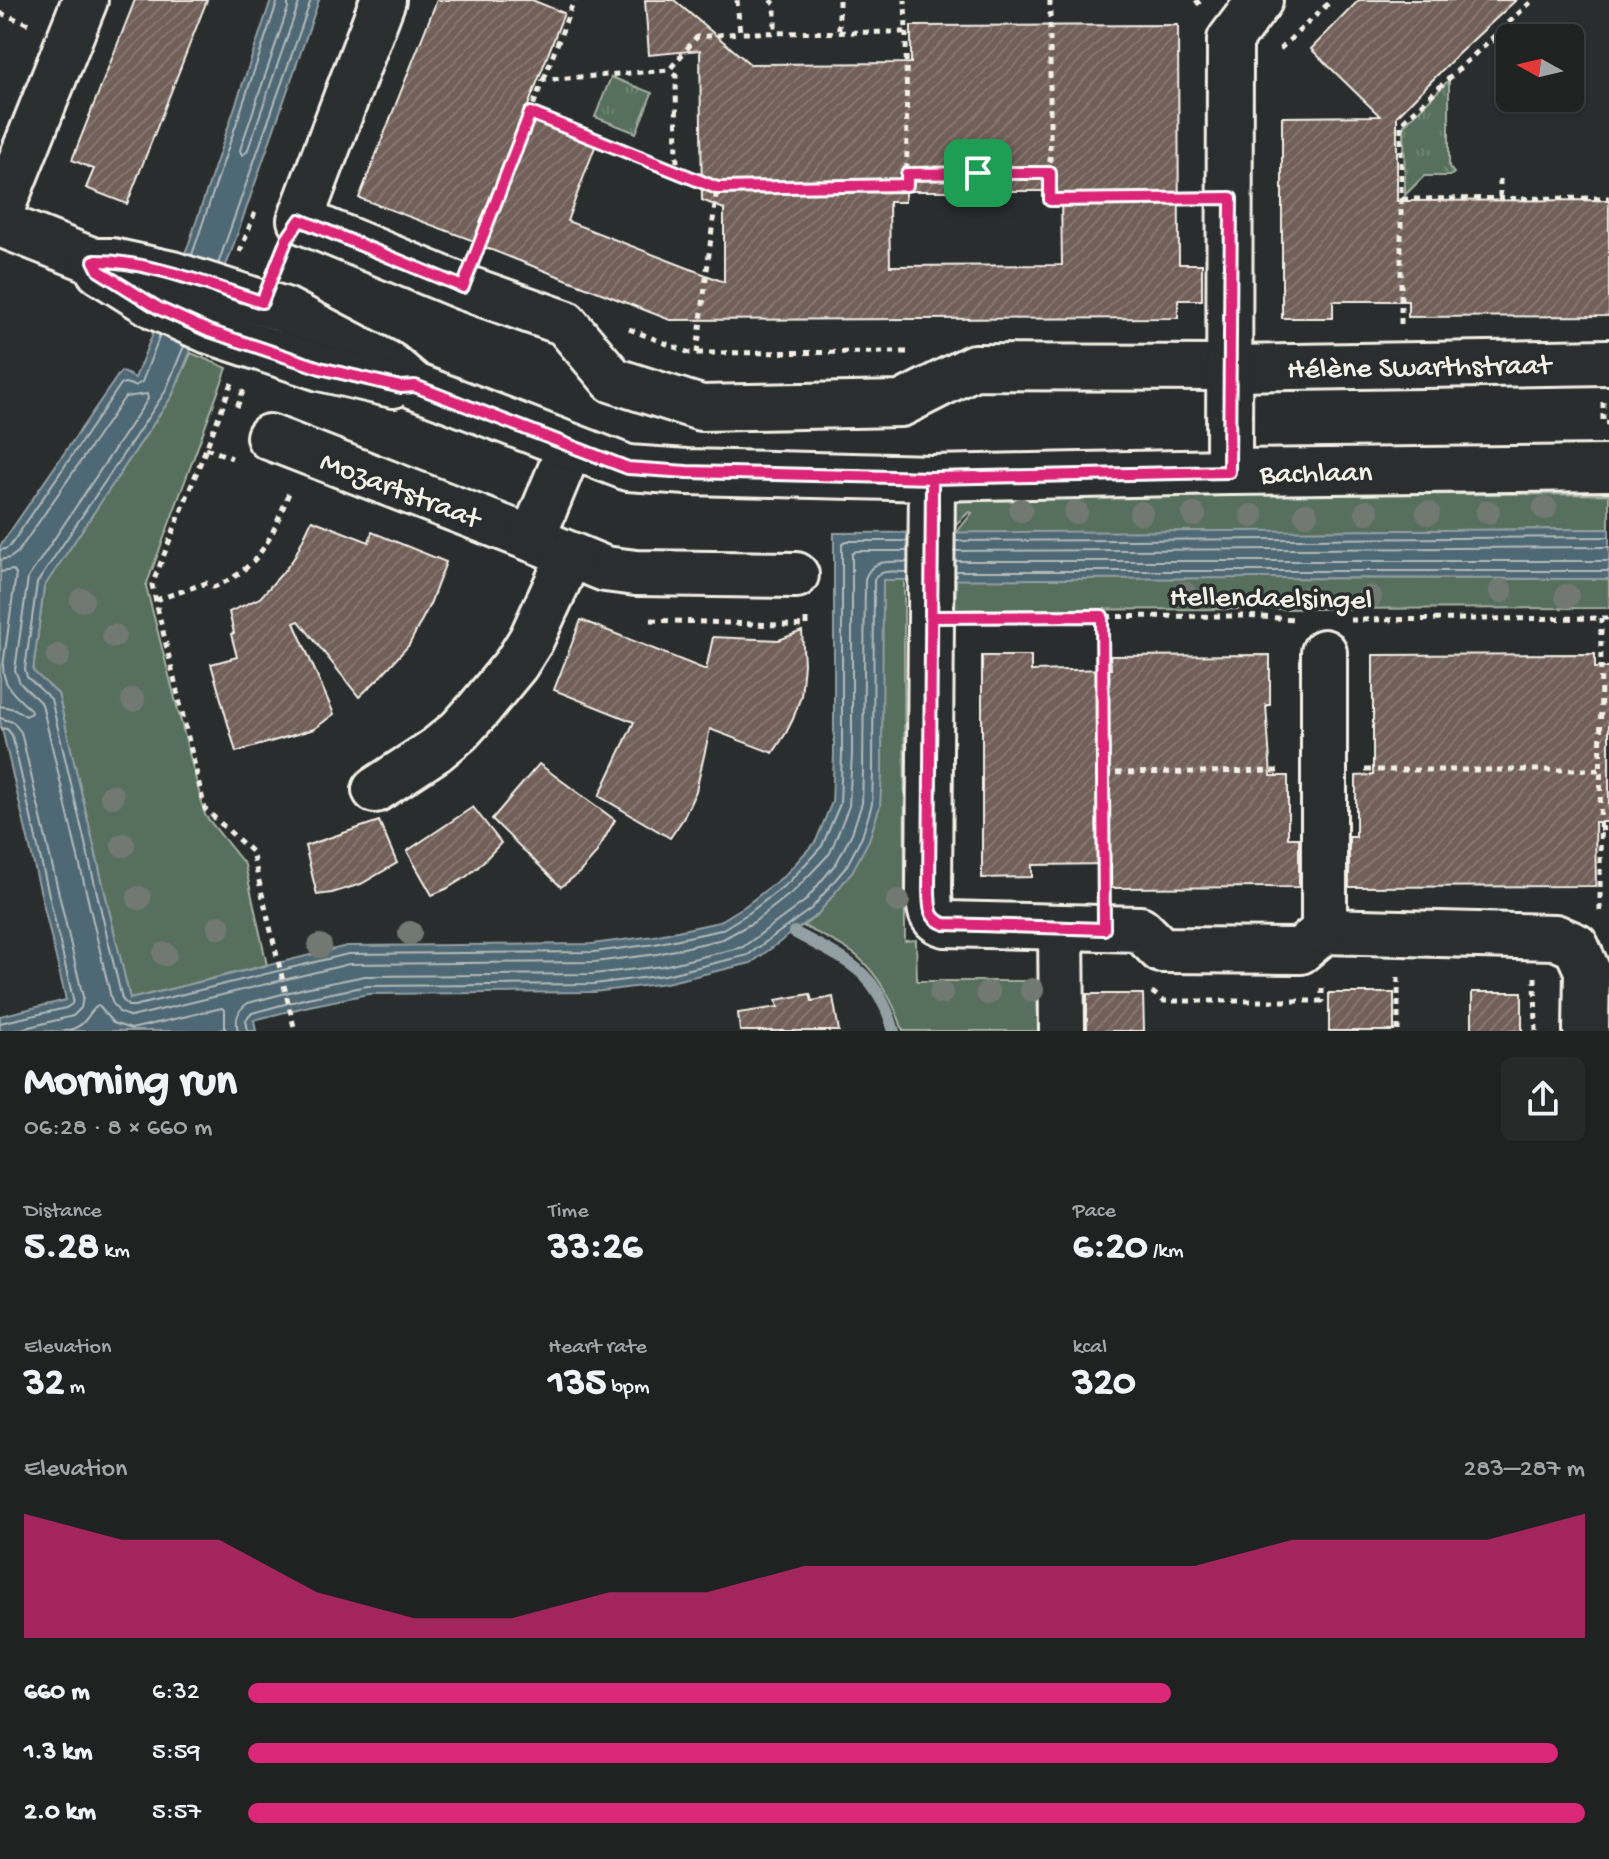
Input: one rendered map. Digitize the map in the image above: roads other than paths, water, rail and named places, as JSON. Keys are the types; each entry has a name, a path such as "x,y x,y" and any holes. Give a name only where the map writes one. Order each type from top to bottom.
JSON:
{"street":[{"path":"0,213 85,0"},
{"name":"Hélène Swarthstraat","path":"383,0 300,220 463,287 565,323 613,380 701,408 901,404 974,367 1230,368 1609,362"},
{"path":"1229,472 1230,40 1260,0"},
{"name":"Bachlaan","path":"0,224 94,261 112,261 165,291 228,337 320,368 401,387 415,386"},
{"name":"Bachlaan","path":"165,291 221,289 285,310 390,365 415,386 628,468 932,478 1609,468"},
{"name":"Mozartstraat","path":"269,437 605,569 636,573 796,575"},
{"path":"375,790 459,731 516,664 531,640 570,447"},
{"path":"932,478 929,876 931,915 935,920 945,924 1140,929 1161,950 1300,951 1324,931 1555,941 1587,970 1586,1031"},
{"path":"1324,630 1324,931"},
{"path":"1061,927 1062,1031"}],"water":[{"path":"271,0 319,0 229,258 172,396 44,587 33,671 58,694 130,999 347,946 592,944 654,936 719,922 745,906 784,876 816,841 832,802 834,533 1609,529 1609,579 883,580 882,772 880,806 869,840 852,872 818,914 751,963 666,983 594,992 368,994 254,1020 256,1031 0,1031 0,1016 66,1000 0,721 0,546 121,371 135,378 189,243"}],"waterway":[{"path":"794,932 857,969 878,993 894,1031"}]}
